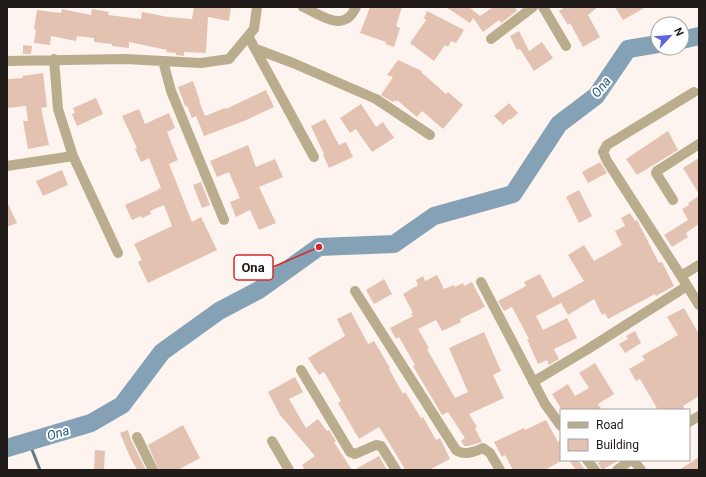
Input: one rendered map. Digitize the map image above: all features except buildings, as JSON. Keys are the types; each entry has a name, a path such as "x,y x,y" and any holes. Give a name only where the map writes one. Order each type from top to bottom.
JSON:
{"street":[{"path":"7,61 125,59 201,63 229,60 254,29 257,7"},
{"path":"304,7 334,21 346,20 356,7"},
{"path":"490,38 533,7"},
{"path":"543,7 566,46"},
{"path":"248,36 314,157"},
{"path":"256,49 293,63 376,99 430,136"},
{"path":"54,60 58,109 73,156 118,253"},
{"path":"163,61 171,91 224,220"},
{"path":"694,92 607,145 603,152 607,161 699,305"},
{"path":"673,200 656,173 699,144"},
{"path":"7,166 73,156"},
{"path":"681,276 699,265"},
{"path":"481,282 544,404 560,425"},
{"path":"533,382 687,286"},
{"path":"355,291 456,450 459,452 471,453 483,448 490,453 500,470"},
{"path":"301,370 350,452 355,454 376,446 381,446 396,470"},
{"path":"690,421 699,416"},
{"path":"137,438 154,470"},
{"path":"272,441 289,470"},
{"path":"588,461 595,470"},
{"path":"617,470 630,461"},
{"path":"633,461 641,470"}],"waterway":[{"name":"Ona","path":"690,38 699,36"},
{"name":"Ona","path":"7,448 91,423 122,405 162,352 219,311 259,290 319,247 394,244 434,216 513,194 559,124 596,96 628,49 650,45"},
{"path":"29,442 40,470"}],"place":[{"name":"Ona","path":"319,247"}]}
